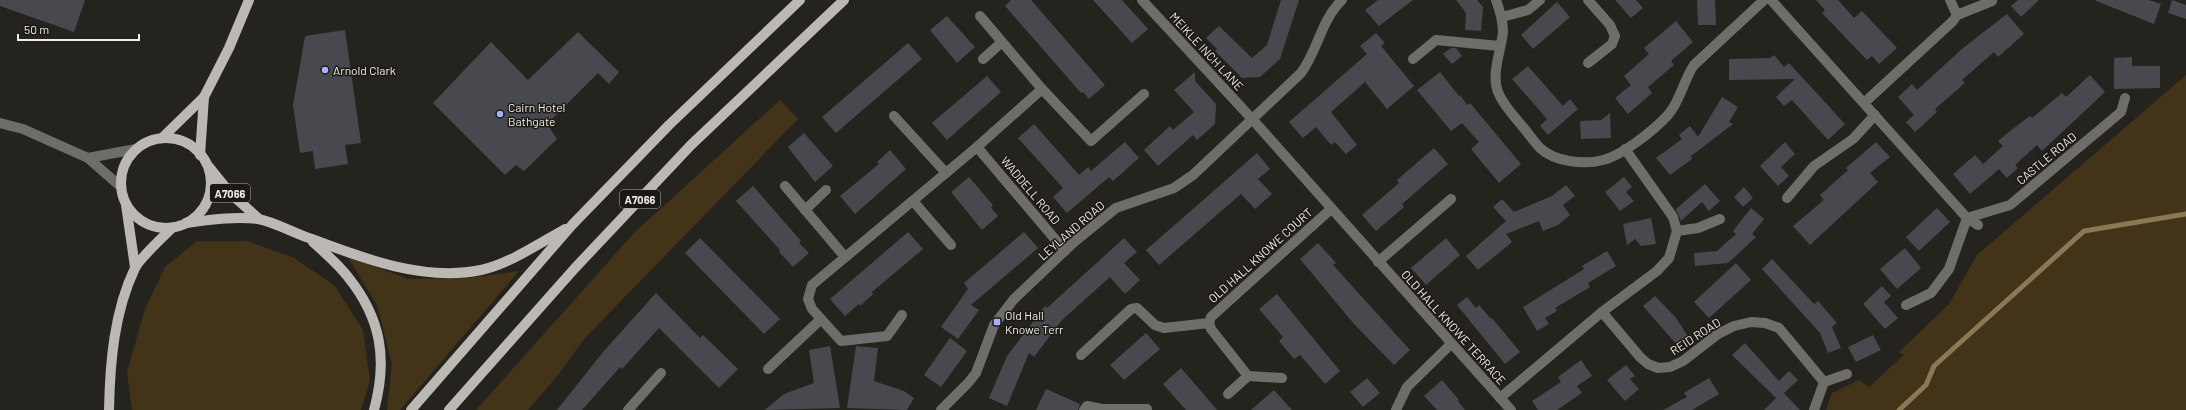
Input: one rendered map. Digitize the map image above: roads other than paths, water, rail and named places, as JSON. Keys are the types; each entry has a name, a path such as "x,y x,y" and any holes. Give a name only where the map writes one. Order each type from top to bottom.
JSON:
{"main road":[{"path":"162,138 204,97 230,48 249,0"},
{"name":"A7066","path":"411,410 572,225 669,125 800,0"},
{"name":"A7066","path":"449,410 575,268 690,145 844,0"},
{"path":"203,159 204,97"},
{"path":"109,410 110,364 116,329 135,267 126,205 120,187 126,162 136,149 147,142 162,138 178,140 195,149 203,159 210,176 208,198 203,207 186,223 172,228 156,227 141,221 126,205"},
{"name":"A7066","path":"203,159 230,193 259,220"},
{"name":"A7066","path":"186,223 217,219 259,220 310,239 401,267 437,273 481,270 518,255 572,225"},
{"path":"135,267 172,228"},
{"name":"A7066","path":"310,239 348,276 364,300 378,334 382,356 381,386 374,410"}],"street":[{"name":"MEIKLE INCH LANE","path":"1142,0 1253,120"},
{"name":"LEYLAND ROAD","path":"941,410 976,373 994,325 1004,310 1065,251 1116,208 1174,188 1193,175 1253,120 1308,64 1330,14 1342,0"},
{"path":"1496,0 1502,18 1500,46 1495,78 1498,92 1512,114 1541,149 1559,158 1578,162 1604,160 1625,149 1651,130 1668,115 1680,99 1689,72 1694,65 1764,0"},
{"path":"1502,18 1528,10 1540,0"},
{"path":"1588,0 1610,25 1615,36 1612,44 1588,63"},
{"path":"1771,0 1967,218 1978,225"},
{"path":"1950,0 1957,15"},
{"path":"1864,103 1953,21 1957,15 1992,1"},
{"path":"980,16 1042,89 1091,140 1144,94"},
{"path":"1413,59 1436,40 1500,46"},
{"path":"983,59 1002,42"},
{"path":"902,315 887,336 841,341 812,309 808,299 812,285 977,147 1042,89"},
{"name":"CASTLE ROAD","path":"1967,218 2010,205 2121,112 2125,98"},
{"path":"1787,198 1814,166 1853,139 1875,115"},
{"path":"894,116 946,173"},
{"name":"OLD HALL KNOWE TERRACE","path":"1253,120 1511,410"},
{"path":"0,122 22,129 88,158 120,187"},
{"name":"WADDELL ROAD","path":"977,147 1065,251"},
{"path":"88,158 136,149"},
{"path":"1500,398 1602,312 1661,267 1669,258 1677,231 1673,217 1625,149"},
{"path":"785,186 845,257"},
{"path":"805,210 826,190"},
{"path":"1378,262 1451,199"},
{"path":"913,201 951,245"},
{"name":"OLD HALL KNOWE COURT","path":"1209,323 1211,317 1331,209"},
{"path":"1906,305 1931,293 1949,269 1967,218"},
{"path":"1677,231 1698,228 1720,219"},
{"path":"1081,355 1131,309 1137,308 1155,325 1164,328 1209,323 1211,329 1248,376"},
{"name":"REID ROAD","path":"1602,312 1640,357 1648,364 1658,368 1670,367 1683,361 1718,334 1734,326 1751,322 1766,323 1779,328 1824,382"},
{"path":"768,369 821,319"},
{"path":"1396,410 1407,387 1451,344"},
{"path":"628,410 661,373"},
{"path":"1814,410 1824,382 1847,374"},
{"path":"1228,394 1248,376 1282,378"},
{"path":"1084,410 1087,406 1102,409 1147,409"}],"waterway":[{"path":"1899,410 1926,385 1934,366 2084,231 2186,214"}],"place":[{"name":"Arnold Clark","path":"325,70"},
{"name":"Cairn Hotel Bathgate","path":"500,114"},
{"name":"Old Hall Knowe Terr","path":"997,322"}]}
